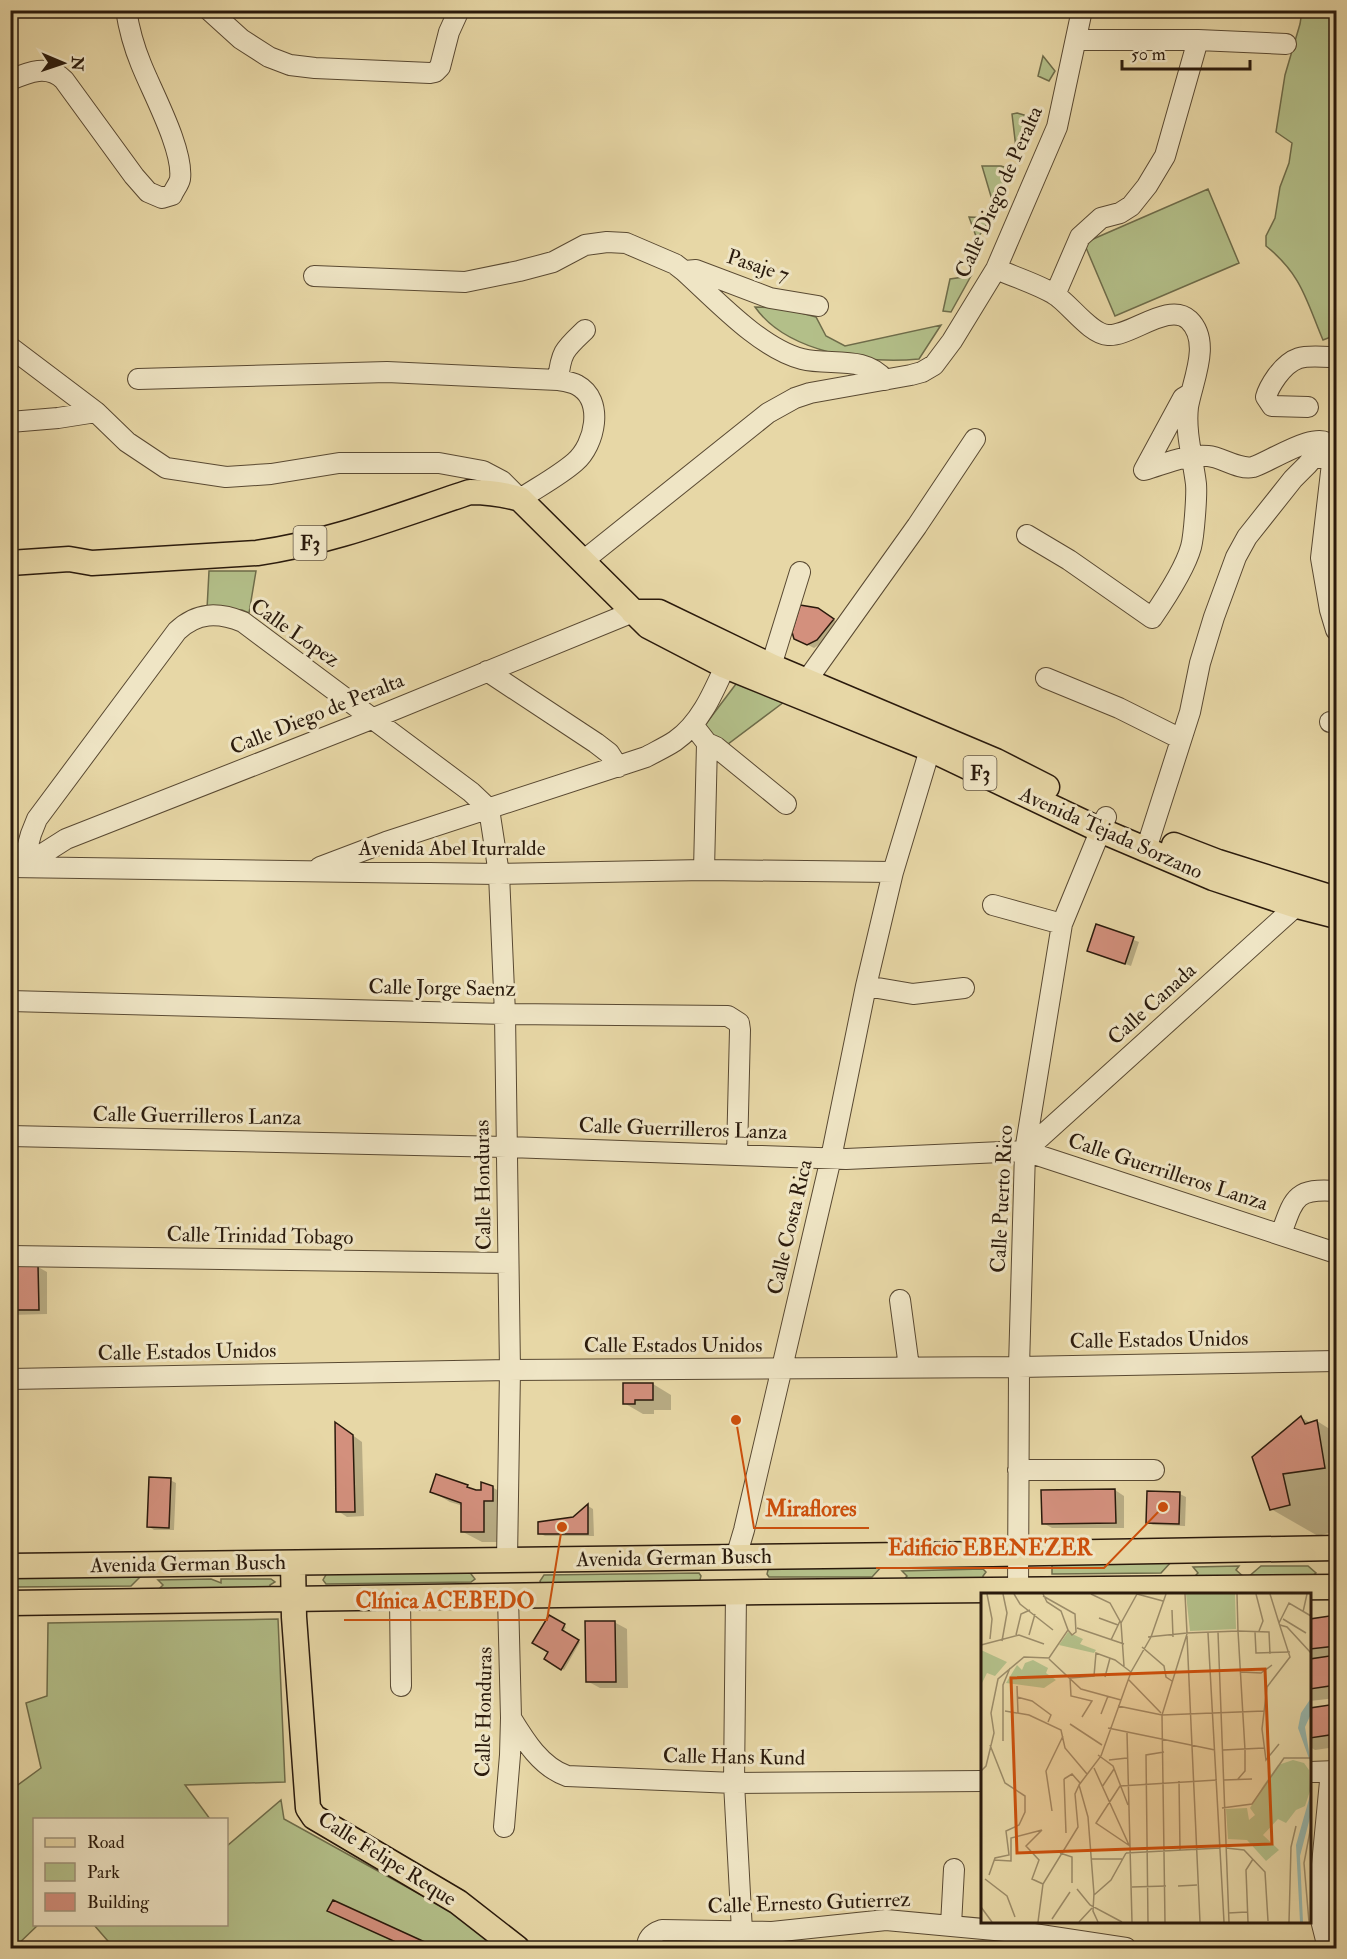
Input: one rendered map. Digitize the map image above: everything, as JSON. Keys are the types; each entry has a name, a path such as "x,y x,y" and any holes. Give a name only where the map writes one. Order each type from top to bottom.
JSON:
{"main road":[{"name":"F3","path":"10,563 69,559 92,563 273,551 333,537 470,492 489,492 520,499"},
{"path":"520,499 633,612"},
{"name":"F3","path":"10,579 66,572 92,563"},
{"name":"Avenida Tejada Sorzano","path":"633,612 659,612 729,657 932,742 996,761 1103,824 1147,843 1218,862 1304,899 1336,916"},
{"name":"Avenida Tejada Sorzano","path":"729,657 771,666 807,680 932,742"},
{"name":"Avenida Tejada Sorzano","path":"1304,899 1336,899"},
{"name":"Avenida German Busch","path":"10,1566 1336,1548"},
{"path":"736,1557 736,1593"},
{"path":"507,1560 508,1597"},
{"path":"293,1563 293,1600"},
{"name":"Avenida German Busch","path":"10,1604 736,1593 1234,1591 1336,1587"},
{"name":"Calle Felipe Reque","path":"293,1600 308,1808 314,1817 458,1902 517,1948"}],"street":[{"path":"10,80 31,72 48,70 57,73 148,192 162,198 172,195 180,180 179,159 166,119 141,65 129,30 126,10"},
{"path":"209,10 241,39 268,57 290,65 430,73 440,67 449,32 459,10"},
{"name":"Calle Diego de Peralta","path":"583,561 768,413 795,398 810,393 922,372 934,365 952,341 996,269 1057,127 1082,10"},
{"path":"1077,40 1198,40 1287,44"},
{"path":"1055,295 1080,237 1101,218 1120,213 1131,206 1147,186 1165,156 1198,40"},
{"path":"314,276 465,282 553,262 585,245 607,242 626,243 675,264 753,333 774,347 801,359 867,366 877,371 885,380"},
{"path":"996,269 1055,295 1099,333 1110,335 1160,316 1180,315 1189,319 1196,329 1200,347 1188,408 1191,456 1196,486 1191,547 1169,594 1152,618 1069,560 1027,535"},
{"name":"Pasaje 7","path":"684,271 696,270 770,298 818,306"},
{"path":"558,380 560,358 585,330"},
{"path":"10,347 96,412 127,442 166,468 184,472 226,477 271,474 339,463 439,463 483,471 502,481 520,499 575,462 590,441 594,425 593,405 587,394 577,385 558,380 387,372 138,379"},
{"path":"1308,407 1272,406 1266,397 1268,390 1286,364 1300,357 1336,357"},
{"path":"1192,391 1184,398 1144,470 1191,456 1210,456 1252,467 1315,441 1325,441 1335,455 1321,558 1328,601 1336,630"},
{"path":"10,422 96,412"},
{"path":"807,680 917,526 975,439"},
{"path":"1147,843 1181,739 1214,617 1236,557 1247,537 1293,479 1313,458 1335,455"},
{"path":"771,666 800,572"},
{"name":"Calle Diego de Peralta","path":"14,865 66,839 374,718 633,612"},
{"name":"Calle Lopez","path":"14,865 38,819 177,632 186,622 212,615 230,617 243,622 374,718 471,792 489,809"},
{"path":"310,871 386,842 646,757 676,741 693,725 729,657"},
{"path":"487,670 597,743 609,753 618,767"},
{"path":"1046,678 1119,708 1181,739"},
{"path":"693,725 707,743 716,747 786,804"},
{"name":"Calle Costa Rica","path":"736,1557 831,1158 866,986 893,872 932,742"},
{"path":"704,870 707,743"},
{"name":"Calle Honduras","path":"489,809 499,874 504,1014 510,1370 507,1560"},
{"name":"Calle Puerto Rico","path":"1018,1592 1019,1367 1025,1151 1062,924 1103,824"},
{"name":"Avenida Abel Iturralde","path":"14,865 499,874 704,870 893,872"},
{"name":"Calle Canada","path":"1025,1151 1304,899"},
{"path":"993,905 1062,924"},
{"path":"866,986 913,994 964,988"},
{"name":"Calle Jorge Saenz","path":"10,1001 504,1014 719,1014 734,1018 741,1030 737,1154"},
{"name":"Calle Guerrilleros Lanza","path":"10,1136 506,1147 846,1159 1025,1151 1336,1253"},
{"path":"1281,1234 1290,1207 1300,1196 1312,1190 1336,1191"},
{"name":"Calle Trinidad Tobago","path":"10,1256 508,1263"},
{"path":"900,1300 909,1367"},
{"name":"Calle Estados Unidos","path":"10,1379 510,1370 1019,1367 1336,1361"},
{"path":"1018,1470 1154,1470"},
{"path":"736,1593 734,1783 742,1931"},
{"name":"Calle Honduras","path":"504,1827 511,1718 508,1597"},
{"path":"400,1598 400,1686"},
{"name":"Calle Hans Kund","path":"511,1718 542,1761 556,1772 567,1776 734,1783 981,1781"},
{"path":"1311,1772 1334,1771 1315,1920 1328,1948"},
{"path":"951,1925 954,1869"},
{"name":"Calle Ernesto Gutierrez","path":"647,1948 649,1938 654,1932 662,1929 772,1932 886,1920 1027,1927 1126,1948"}],"green space":[{"path":"1302,11 1336,11 1336,335 1323,340 1302,289 1288,267 1266,246 1266,236 1275,218 1280,187 1289,163 1292,143 1276,132 1285,75"},
{"path":"1043,56 1055,71 1049,81 1038,76"},
{"path":"1017,113 1030,120 1022,149 1016,148 1012,114"},
{"path":"982,166 1001,166 1011,169 995,210"},
{"path":"1208,189 1239,263 1115,316 1084,243"},
{"path":"969,217 991,218 977,239"},
{"path":"971,276 951,312 943,311 950,279"},
{"path":"755,307 783,308 816,317 826,336 845,346 941,325 919,359 853,357 807,345 787,335 769,323"},
{"path":"209,571 256,571 249,613 242,610 207,609"},
{"path":"739,680 784,702 724,747 702,729"},
{"path":"1172,1561 1161,1573 1052,1574 1052,1563"},
{"path":"883,1565 872,1577 769,1577 767,1574 769,1566"},
{"path":"1239,1566 1236,1570 1245,1578 1192,1579 1198,1573 1193,1567"},
{"path":"1261,1566 1308,1566 1316,1573 1310,1577 1247,1578"},
{"path":"983,1569 986,1572 983,1581 902,1582 907,1576 902,1571"},
{"path":"471,1570 475,1579 471,1582 326,1584 323,1580 327,1573"},
{"path":"699,1573 701,1576 699,1584 541,1584 540,1581 544,1575"},
{"path":"143,1574 131,1586 15,1587 11,1584 15,1581 15,1576"},
{"path":"211,1579 221,1583 221,1579 271,1579 275,1582 270,1585 270,1590 157,1591 163,1585 158,1580"},
{"path":"278,1619 285,1782 185,1785 209,1818 33,1818 33,1926 37,1926 14,1948 11,1948 11,1790 41,1768 26,1703 47,1696 48,1623"},
{"path":"281,1800 284,1819 452,1912 499,1948 114,1948 95,1926 228,1926 228,1845"}],"building":[{"path":"800,605 818,608 834,619 817,640 807,645 794,639 792,632"},
{"path":"1096,924 1134,937 1125,964 1087,951"},
{"path":"10,1265 38,1265 39,1310 10,1310"},
{"path":"623,1383 653,1383 653,1400 635,1400 635,1404 623,1404"},
{"path":"1301,1416 1305,1424 1317,1420 1325,1468 1283,1474 1290,1505 1270,1510 1252,1457"},
{"path":"335,1422 353,1435 355,1512 336,1512"},
{"path":"436,1474 476,1490 481,1490 481,1482 493,1486 493,1501 484,1501 484,1532 461,1532 461,1503 430,1492"},
{"path":"149,1477 171,1478 169,1528 147,1527"},
{"path":"1115,1489 1116,1523 1042,1524 1041,1490"},
{"path":"1147,1491 1180,1492 1179,1524 1146,1523"},
{"path":"588,1504 588,1534 538,1534 538,1522 573,1517"},
{"path":"549,1615 565,1624 562,1630 579,1640 561,1670 544,1659 548,1652 532,1643"},
{"path":"1336,1615 1336,1646 1311,1649 1311,1619"},
{"path":"585,1621 615,1621 616,1682 586,1682"},
{"path":"1336,1655 1336,1685 1311,1689 1311,1659"},
{"path":"1336,1704 1336,1734 1311,1738 1311,1708"},
{"path":"333,1900 438,1948 409,1948 327,1911"}],"place":[{"name":"Miraflores","path":"736,1420"},
{"name":"Edificio EBENEZER","path":"1163,1507"},
{"name":"Clínica ACEBEDO","path":"562,1527"}]}
